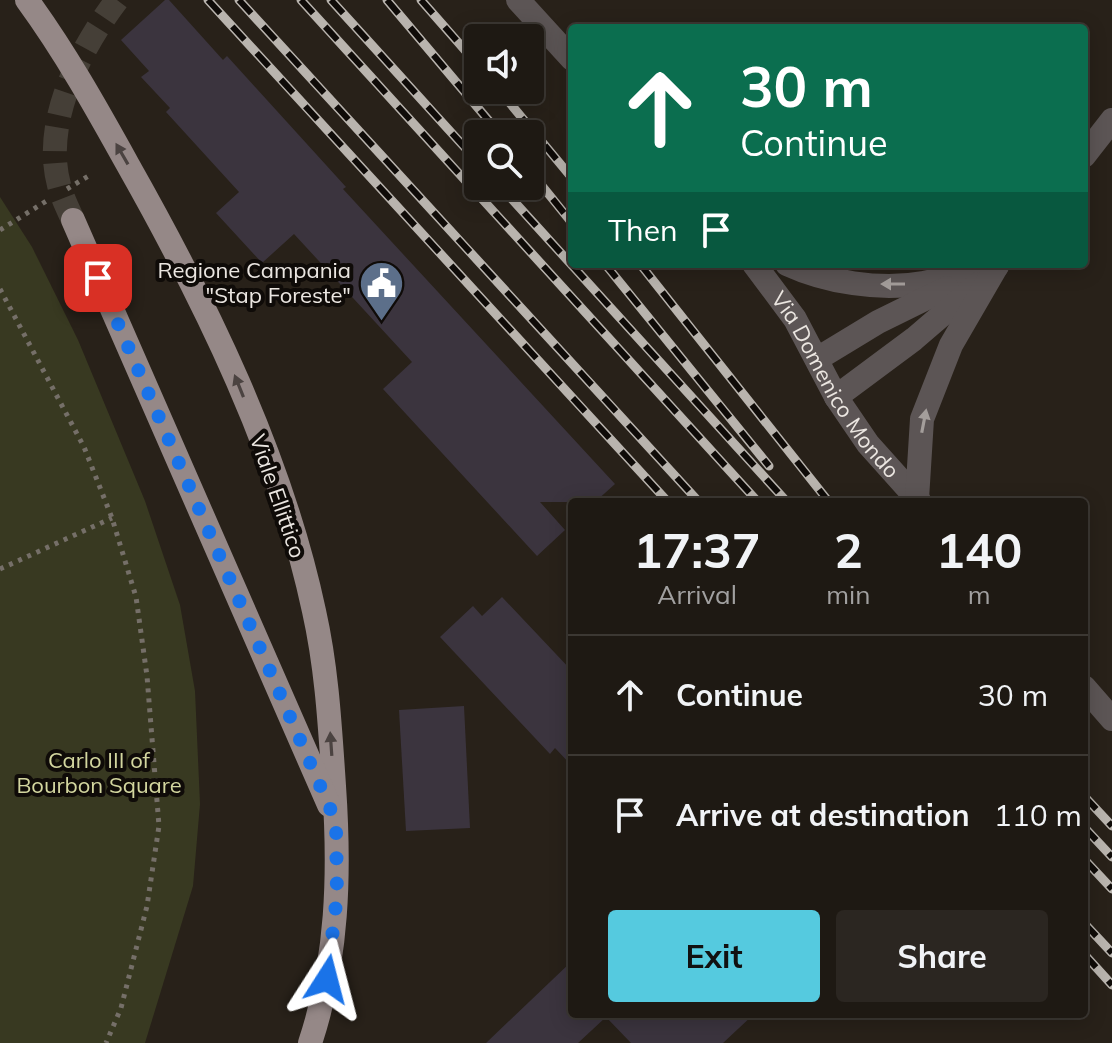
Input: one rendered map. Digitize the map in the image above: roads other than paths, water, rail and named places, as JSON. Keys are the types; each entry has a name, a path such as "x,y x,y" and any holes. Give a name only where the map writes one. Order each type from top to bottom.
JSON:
{"main road":[{"name":"Viale Ellittico","path":"27,0 79,80 175,250 227,358 264,452 304,569 320,638 328,710 336,822 337,896 324,996 310,1043"},
{"path":"73,220 336,822"}],"street":[{"path":"518,0 568,55"},
{"path":"1088,151 1112,120"},
{"name":"Via Domenico Mondo","path":"757,268 795,319 836,397 868,444 916,498"},
{"path":"796,268 811,275 859,284 919,284 986,268"},
{"path":"817,359 910,305 991,268"},
{"path":"836,397 914,339 995,268"},
{"path":"918,498 922,419 951,345 996,268"},
{"path":"1088,692 1112,719"}],"tunnel":[{"path":"73,220 60,189 55,161 60,112 78,63 117,0"}],"railway":[{"path":"208,0 664,498"},
{"path":"239,0 695,498"},
{"path":"301,0 754,498"},
{"path":"331,0 464,147"},
{"path":"387,0 488,120"},
{"path":"421,0 464,49"},
{"path":"511,104 568,173"},
{"path":"544,188 568,218"},
{"path":"513,200 568,261"},
{"path":"574,268 783,498"},
{"path":"608,268 769,466"},
{"path":"643,268 826,498"},
{"path":"1088,800 1112,826"},
{"path":"1088,831 1112,857"},
{"path":"1088,863 1112,889"},
{"path":"1088,927 1112,953"},
{"path":"1088,958 1112,985"}],"place":[{"name":"Regione Campania \"Stap Foreste\"","path":"382,322"}],"park label":[{"name":"Carlo III of Bourbon Square","path":"99,772"}]}
